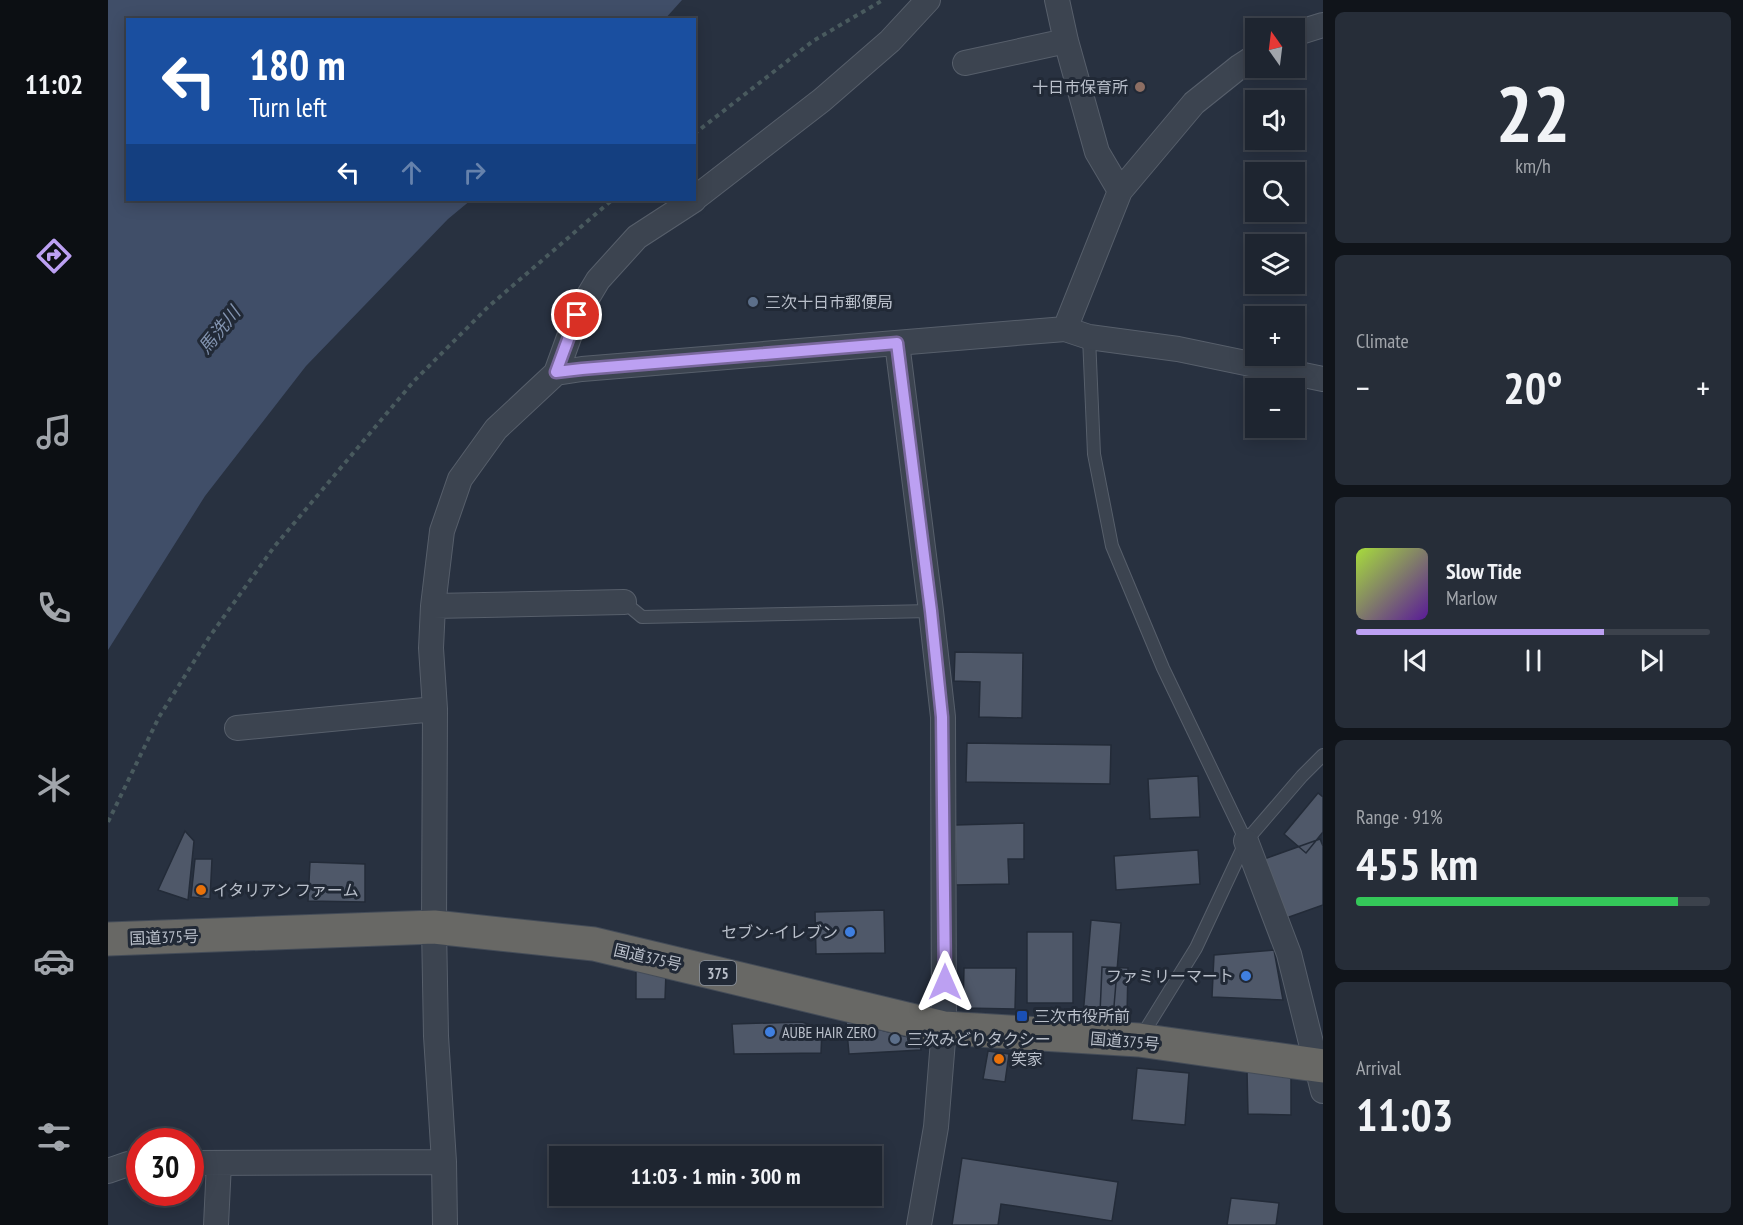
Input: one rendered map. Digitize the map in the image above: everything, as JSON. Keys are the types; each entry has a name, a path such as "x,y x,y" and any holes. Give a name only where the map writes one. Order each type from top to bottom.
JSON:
{"highway":[{"name":"国道375号","path":"108,939 434,927 594,944 944,1028 1139,1041 1321,1074"}],"street":[{"path":"696,197 822,100 890,41 928,0"},
{"path":"1057,0 1097,152 1119,191"},
{"path":"1305,31 1323,25"},
{"path":"965,63 1066,41"},
{"path":"1065,329 1119,191 1194,104 1245,63"},
{"path":"445,1225 444,1162 436,1036 435,710 431,648 433,606 442,531 460,479 496,429 556,372 577,315 598,280 637,237 691,201"},
{"path":"556,372 1065,329 1089,337 1178,349 1323,379"},
{"path":"897,343 942,717 944,1028 936,1127 919,1225"},
{"path":"433,606 624,602"},
{"path":"237,728 435,710"},
{"path":"1246,841 1289,954 1321,1074"},
{"path":"204,1163 444,1162"},
{"path":"216,1225 219,1163"},
{"path":"108,1171 126,1165"}],"lane":[{"path":"1089,337 1094,454 1112,546 1163,668 1246,841"},
{"path":"624,602 642,617 931,611"},
{"path":"1139,1041 1196,948 1246,841 1323,755"}],"path":[{"path":"696,132 813,41 884,0"},
{"path":"108,822 159,717 210,636 274,547 414,381 488,307 611,201"}],"water":[{"name":"馬洗川","path":"108,0 682,0 666,18 126,18 126,201 470,201 448,219 306,366 205,496 108,650"}],"building":[{"path":"955,652 1023,653 1022,718 979,717 980,682 954,681"},
{"path":"967,743 1111,745 1110,784 966,782"},
{"path":"1198,776 1200,817 1150,819 1148,779"},
{"path":"1318,793 1323,797 1323,832 1306,853 1284,834"},
{"path":"1024,823 1024,859 1008,859 1009,884 956,885 955,825"},
{"path":"185,831 194,841 188,900 158,890"},
{"path":"1320,839 1323,846 1323,905 1275,922 1253,863"},
{"path":"1198,850 1200,884 1116,890 1114,856"},
{"path":"195,859 212,859 210,899 191,897"},
{"path":"310,862 365,864 365,902 308,901"},
{"path":"884,910 885,953 816,954 815,912"},
{"path":"1091,920 1121,923 1113,1018 1083,1016"},
{"path":"1027,932 1073,932 1073,1003 1027,1003"},
{"name":"ファミリーマート","path":"1274,950 1283,1000 1212,997 1214,955"},
{"path":"1102,967 1128,968 1127,1015 1100,1013"},
{"path":"636,968 666,972 665,999 636,999"},
{"path":"964,968 1016,968 1015,1009 963,1008"},
{"path":"846,1021 920,1040 921,1050 849,1054"},
{"path":"802,1022 822,1029 821,1053 734,1054 732,1024"},
{"path":"988,1051 1009,1054 1005,1082 983,1079"},
{"path":"1137,1068 1189,1073 1185,1125 1132,1120"},
{"path":"1247,1071 1291,1071 1291,1115 1248,1114"},
{"path":"962,1158 1118,1182 1112,1221 1001,1204 998,1225 952,1225"},
{"path":"1231,1198 1279,1203 1276,1225 1227,1225"}],"place":[{"name":"十日市保育所","path":"1140,87"},
{"name":"三次十日市郵便局","path":"753,302"},
{"name":"イタリアン ファーム","path":"201,890"},
{"name":"セブン-イレブン","path":"850,932"},
{"name":"ファミリーマート","path":"1246,976"},
{"name":"三次市役所前","path":"1022,1016"},
{"name":"AUBE HAIR ZERO","path":"770,1032"},
{"name":"三次みどりタクシー","path":"895,1039"},
{"name":"笑家","path":"999,1059"}],"route":[{"path":"577,315 556,372 897,343 942,717 945,982"}]}
